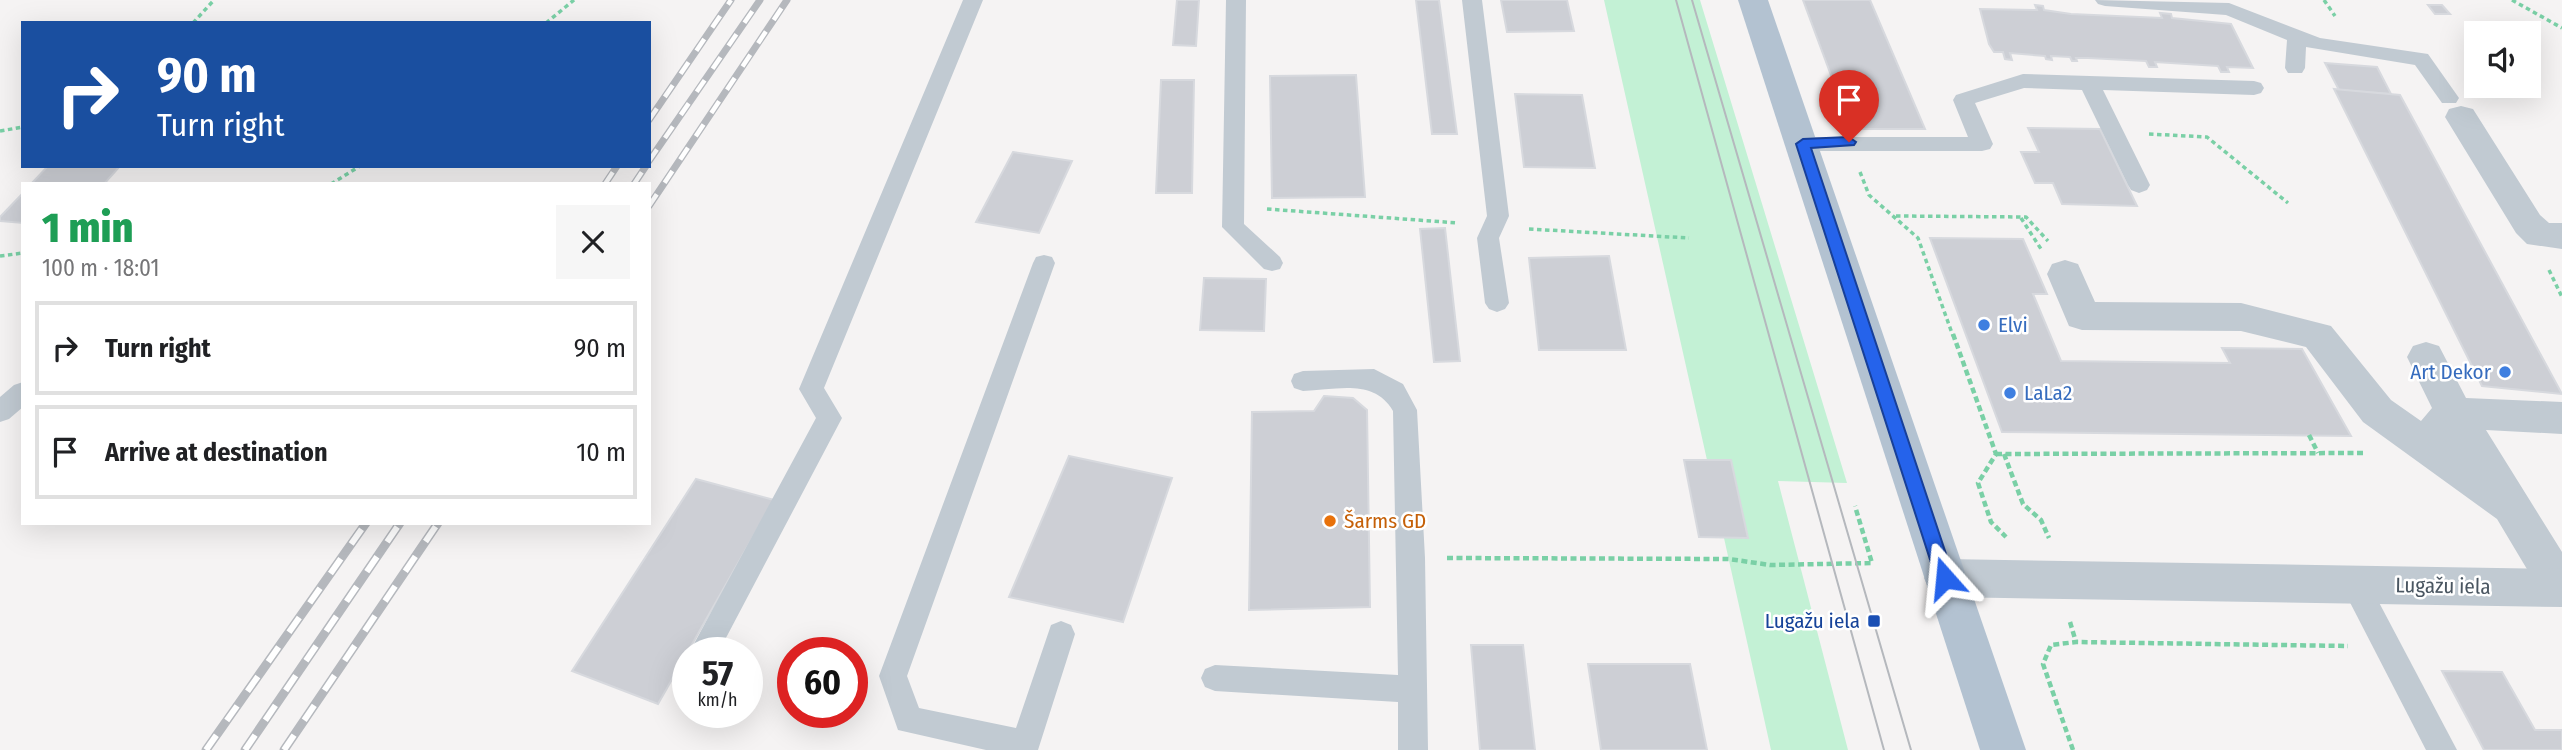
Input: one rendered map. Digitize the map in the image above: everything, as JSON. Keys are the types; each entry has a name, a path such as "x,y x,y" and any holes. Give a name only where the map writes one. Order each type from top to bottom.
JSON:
{"main road":[{"path":"1754,0 2003,750"}],"street":[{"path":"2455,108 2528,224 2540,235 2562,236"},
{"path":"2065,274 2082,316 2241,317 2318,336 2377,411 2512,506"},
{"path":"2426,357 2454,413 2561,588"},
{"path":"2417,441 2454,413 2562,418"},
{"name":"Lugažu iela","path":"1945,578 2561,588"}],"lane":[{"path":"712,637 829,418 811,389 973,0"},
{"path":"1236,0 1233,227 1272,262"},
{"path":"1472,0 1498,216 1488,239 1497,303"},
{"path":"2105,0 2230,4 2316,44 2421,59 2455,108"},
{"path":"2295,68 2297,36"},
{"path":"1803,144 1982,144 1963,100 2023,81 2254,88"},
{"path":"2089,83 2139,185"},
{"path":"1044,263 893,676 908,720 1024,747 1061,634"},
{"path":"1303,381 1374,379 1394,391 1405,410 1411,558 1413,750"},
{"path":"0,412 21,394"},
{"path":"2355,585 2442,750"},
{"path":"1215,678 1412,689"}],"path":[{"path":"195,21 214,0"},
{"path":"548,21 574,0"},
{"path":"2512,0 2562,28"},
{"path":"1822,77 1869,195 1917,239 1996,454"},
{"path":"0,131 21,127"},
{"path":"2113,132 2207,137 2288,203"},
{"path":"334,182 357,168"},
{"path":"1895,216 2026,217 2047,239"},
{"path":"0,256 21,253"},
{"path":"2553,282 2562,298"},
{"path":"2309,435 2318,453"},
{"path":"1996,454 2382,453 2417,441"},
{"path":"1996,454 1978,483 1991,522 2005,537 2017,539"},
{"path":"2004,454 2023,504 2040,520 2052,546 2040,543"},
{"path":"1411,558 1729,559 1770,565 1872,563 1855,506"},
{"path":"2070,620 2076,642"},
{"path":"2073,750 2043,664 2051,645 2076,642 2387,646"}],"green space":[{"path":"1604,0 1700,0 1847,483 1778,481 1848,750 1771,750 1724,538 1747,538 1730,460 1707,460"}],"building":[{"path":"1177,0 1199,0 1196,46 1173,45"},
{"path":"1416,0 1439,0 1457,134 1432,134"},
{"path":"1501,0 1567,0 1574,31 1507,32"},
{"path":"1803,0 1870,0 1925,129 1851,129"},
{"path":"2035,5 2043,6 2044,10 2071,14 2162,18 2160,13 2171,14 2172,18 2231,24 2253,68 2227,67 2229,72 2221,72 2218,66 2155,62 2157,67 2149,67 2146,61 2076,58 2077,61 2072,61 2070,57 2051,56 2052,60 2046,59 2045,56 2010,53 2012,60 2005,59 2003,52 1994,52 1989,44 1980,9 2037,10"},
{"path":"2428,5 2442,5 2450,14 2435,14"},
{"path":"2325,63 2377,67 2391,94 2339,90"},
{"path":"1356,75 1365,197 1272,198 1270,76"},
{"path":"1161,80 1194,80 1192,193 1156,193"},
{"path":"2334,89 2400,95 2562,394 2482,386"},
{"path":"1515,94 1582,95 1595,168 1524,167"},
{"path":"2028,128 2100,129 2137,206 2062,204 2053,183 2035,183 2021,152 2039,152"},
{"path":"1013,152 1072,161 1039,233 976,222"},
{"path":"46,168 118,168 106,182 33,182"},
{"path":"21,195 21,223 0,221 0,217"},
{"path":"1445,228 1460,361 1434,362 1420,229"},
{"path":"1930,238 2023,239 2047,294 2033,294 2061,361 2230,363 2222,348 2302,349 2351,436 2002,432"},
{"path":"1609,256 1626,350 1539,350 1529,258"},
{"path":"1204,278 1266,279 1264,331 1200,330"},
{"path":"1324,396 1353,398 1367,410 1370,607 1249,610 1252,412 1314,411"},
{"path":"1069,456 1172,478 1123,622 1009,597"},
{"path":"1684,460 1731,460 1748,538 1699,537"},
{"path":"696,479 774,500 696,637 672,637 672,679 658,704 572,671"},
{"path":"1471,645 1523,645 1535,750 1480,750"},
{"path":"1588,664 1690,664 1707,750 1601,750"},
{"path":"2442,671 2502,672 2535,730 2562,730 2562,750 2484,750"}],"tram line":[{"path":"1676,0 1884,750"},
{"path":"1692,0 1911,750"}],"railway":[{"path":"651,117 731,0"},
{"path":"651,158 760,0"},
{"path":"651,203 787,0"},
{"path":"606,182 616,168"},
{"path":"635,182 645,168"},
{"path":"206,750 365,525"},
{"path":"245,750 399,525"},
{"path":"284,750 437,525"}],"place":[{"name":"Elvi","path":"1984,325"},
{"name":"Art Dekor","path":"2505,372"},
{"name":"LaLa2","path":"2010,393"},
{"name":"Šarms GD","path":"1330,521"},
{"name":"Lugažu iela","path":"1874,621"}],"route":[{"path":"1849,142 1803,144 1945,578"}]}
